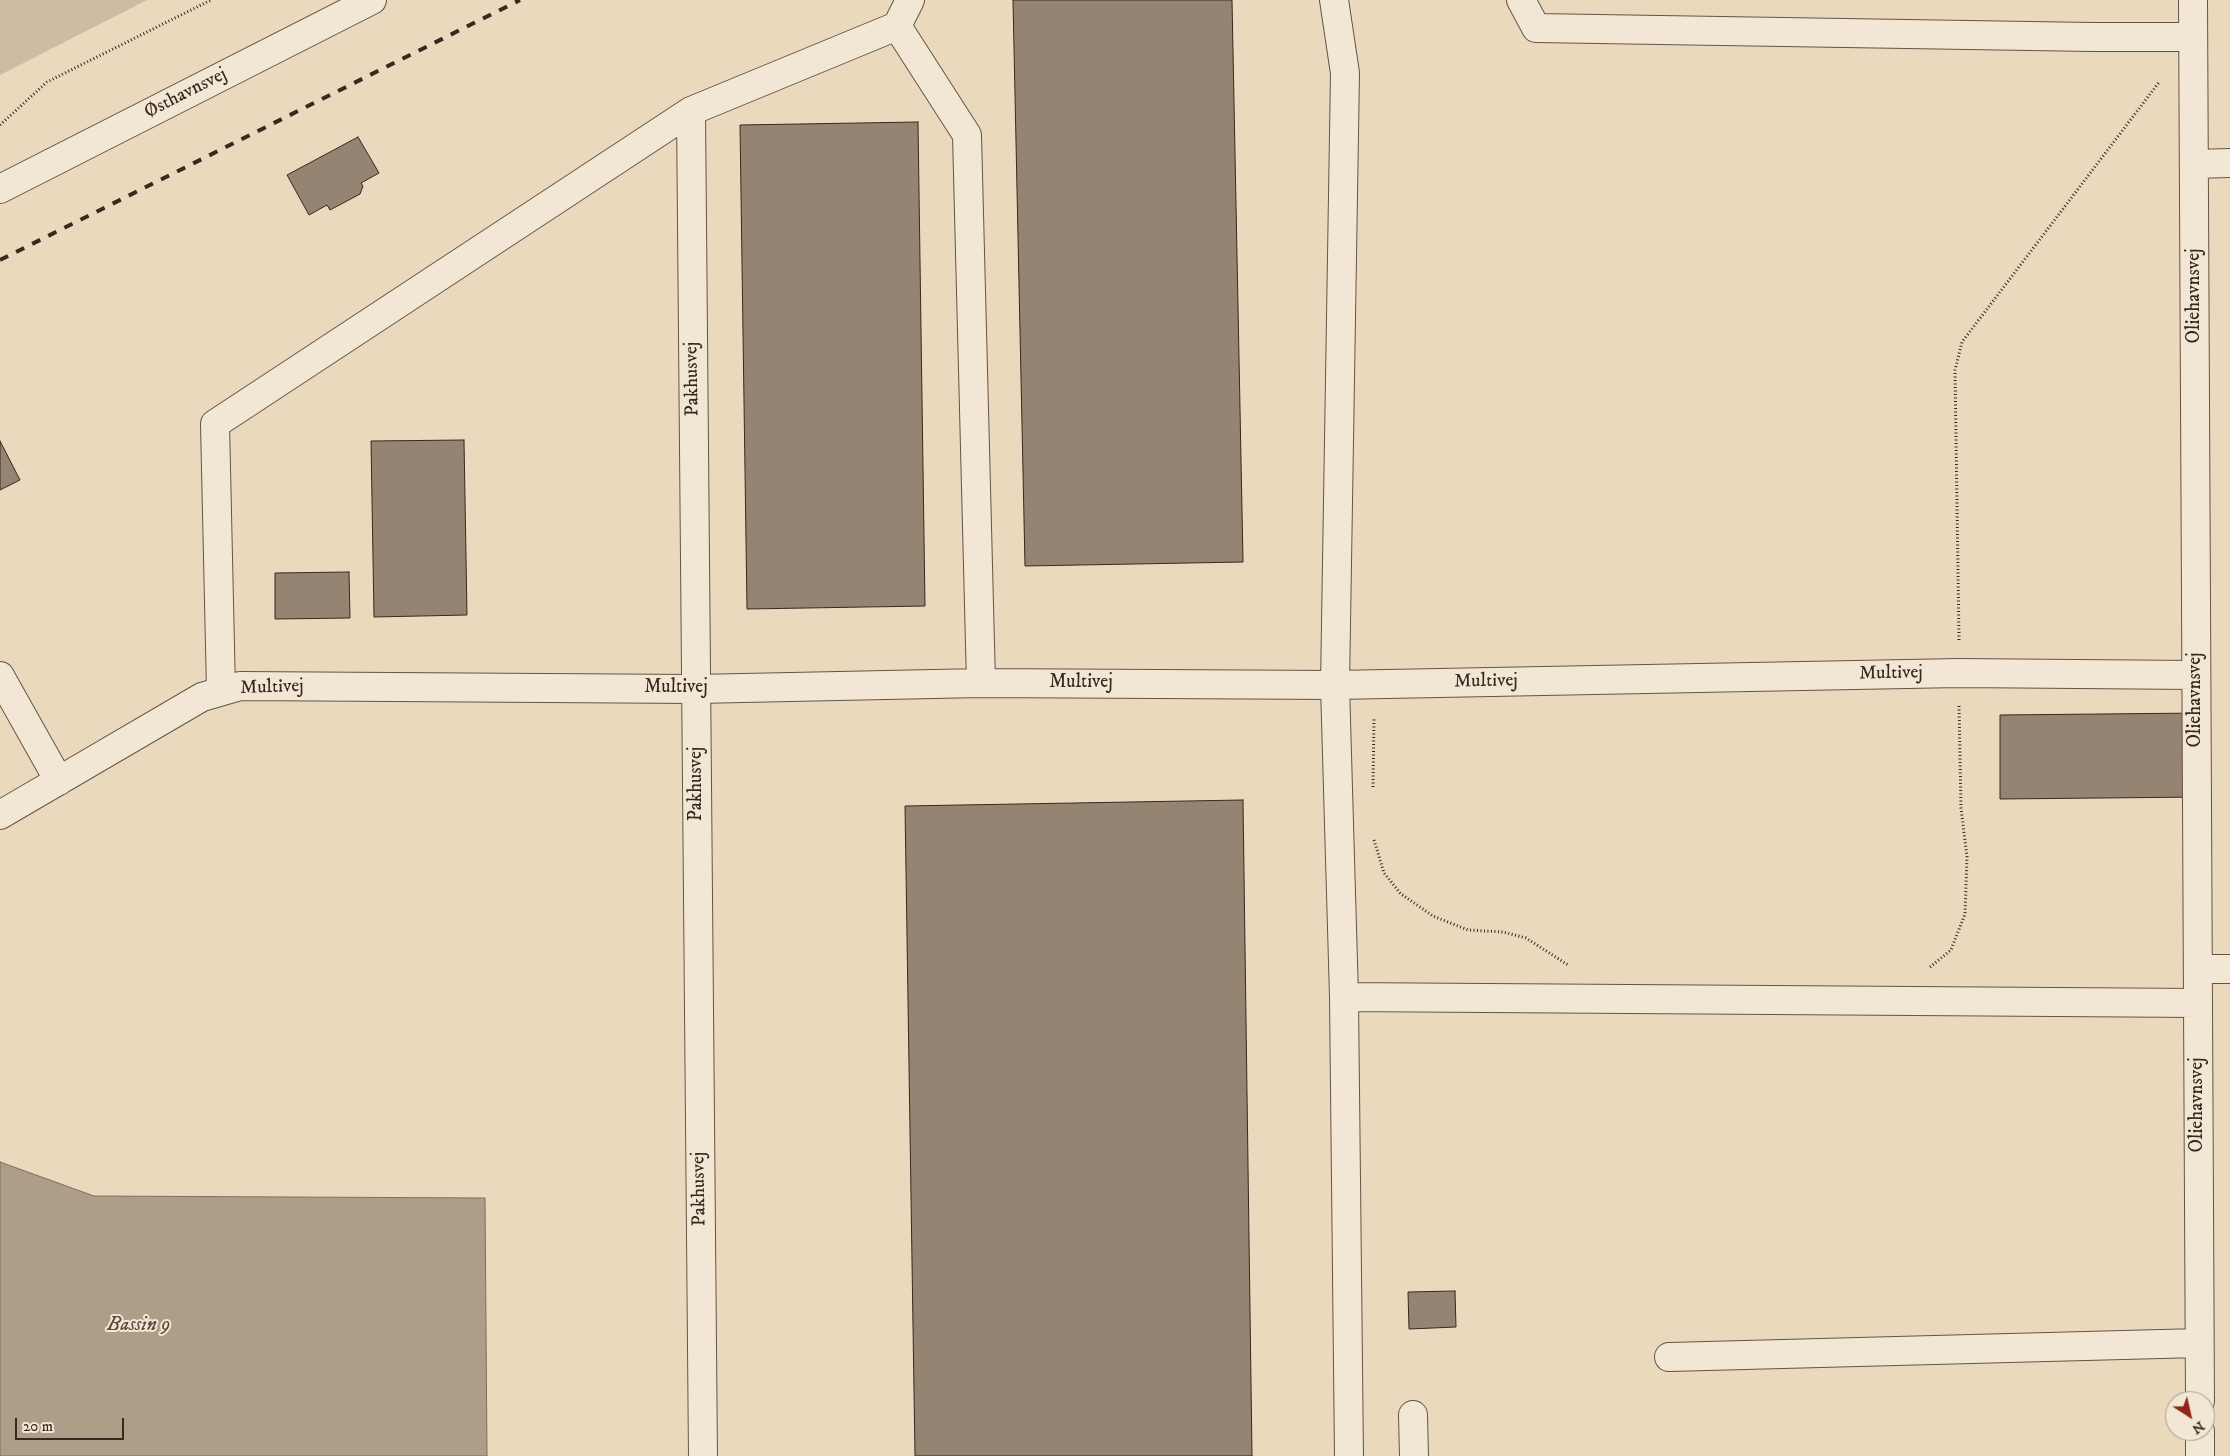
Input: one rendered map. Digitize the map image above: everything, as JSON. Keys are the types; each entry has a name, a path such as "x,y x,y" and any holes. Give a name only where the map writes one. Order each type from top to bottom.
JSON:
{"street":[{"name":"Østhavnsvej","path":"0,189 372,0"},
{"path":"221,691 215,424 691,112 897,26 910,0"},
{"path":"1334,0 1345,73 1334,685 1344,996 1349,1456"},
{"path":"1521,0 1536,28 2193,37"},
{"name":"Oliehavnsvej","path":"2193,0 2200,1391"},
{"path":"897,26 967,135 981,683"},
{"name":"Pakhusvej","path":"691,112 703,1456"},
{"path":"2194,164 2230,163"},
{"name":"Multivej","path":"0,815 202,697 240,686 696,689 981,683 1334,685 1959,673 2196,675"},
{"path":"0,676 59,781"},
{"path":"2198,969 2230,968"},
{"path":"1344,996 2198,1003"},
{"path":"1669,1357 2199,1343"},
{"path":"1414,1415 1414,1456"},
{"path":"2200,1441 2200,1456"}],"path":[{"path":"0,125 47,82 211,0"}],"shaded area":[{"path":"0,0 147,0 0,75"}],"water":[{"name":"Bassin 9","path":"0,1162 94,1196 485,1198 487,1456 0,1456"}],"building":[{"path":"1013,0 1232,0 1243,562 1025,566"},
{"path":"918,122 925,606 747,609 740,125"},
{"path":"358,137 379,173 361,183 363,186 360,194 330,210 327,205 309,215 287,175"},
{"path":"464,440 467,615 374,617 371,441"},
{"path":"0,441 20,480 0,490"},
{"path":"349,572 350,618 275,619 275,573"},
{"path":"2202,713 2202,797 2000,799 2000,715"},
{"path":"1243,800 1252,1456 915,1456 905,806"},
{"path":"1455,1291 1456,1327 1409,1329 1408,1292"}],"railway":[{"path":"0,260 520,0"}]}
